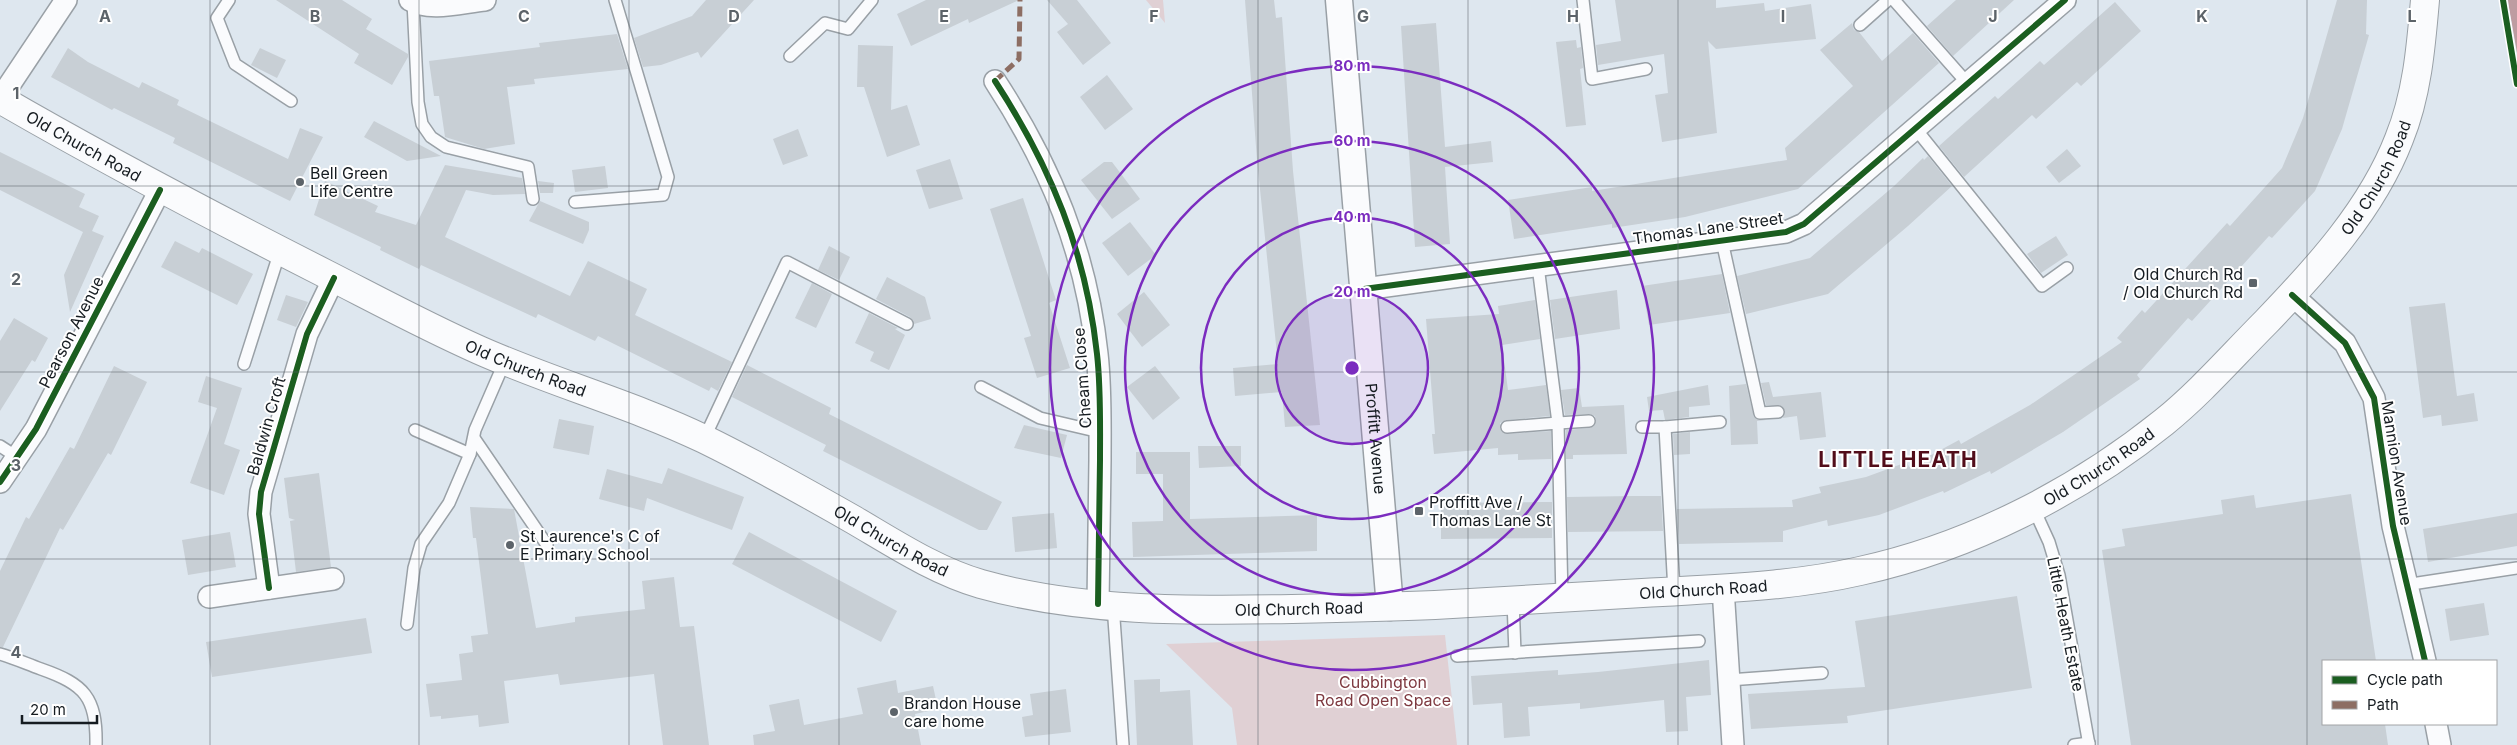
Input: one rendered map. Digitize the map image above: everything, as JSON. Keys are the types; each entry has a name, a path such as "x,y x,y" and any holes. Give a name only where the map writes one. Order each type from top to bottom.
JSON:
{"main road":[{"name":"Old Church Road","path":"0,99 160,190 334,278 505,361 657,418 704,439 817,498 948,572 1006,590 1106,604 1192,610 1390,607 1723,588 1822,579 1888,564 1947,546 2033,506 2119,455 2162,423 2209,381 2292,295 2355,217 2381,179 2400,137 2420,59 2425,0"}],"street":[{"path":"0,99 66,0"},
{"path":"412,1 429,6 485,0"},
{"name":"Proffitt Avenue","path":"1339,0 1390,607"},
{"name":"Thomas Lane Street","path":"1364,290 1786,232 1804,224 2066,0"},
{"name":"Cheam Close","path":"995,81 1022,122 1048,171 1068,223 1087,289 1098,355 1106,604"},
{"name":"Pearson Avenue","path":"0,482 9,451 36,429 160,190"},
{"name":"Baldwin Croft","path":"269,588 259,514 261,492 307,334 334,278"},
{"name":"Mannion Avenue","path":"2292,295 2346,342 2374,398 2393,526 2405,585 2421,638 2425,660"},
{"path":"209,597 332,579"},
{"path":"1723,588 1733,745"},
{"path":"2436,725 2440,745"}],"lane":[{"path":"228,0 217,18 235,64 291,101"},
{"path":"575,202 663,195 668,177 615,0"},
{"path":"790,56 825,23 848,29 872,0"},
{"path":"1583,0 1592,79 1646,69"},
{"path":"1860,25 1888,0"},
{"path":"1894,0 1968,84"},
{"path":"412,1 418,102 422,124 431,137 446,147 528,167 533,199"},
{"path":"1915,128 2042,286 2067,268"},
{"path":"1722,241 1760,413 1778,412"},
{"path":"244,364 280,251"},
{"path":"704,439 787,262 907,324"},
{"path":"1538,266 1558,423 1562,598"},
{"path":"407,624 414,568 421,544 449,503 470,454 481,414 505,361"},
{"path":"981,387 1040,418 1100,432"},
{"path":"1507,427 1589,421"},
{"path":"1642,427 1666,427 1720,422"},
{"path":"1666,427 1674,591"},
{"path":"415,430 470,454"},
{"path":"474,438 547,545"},
{"name":"Little Heath Estate","path":"2033,506 2049,542 2059,575 2089,744"},
{"path":"2405,585 2517,568"},
{"path":"1513,601 1515,653"},
{"path":"1106,604 1123,745"},
{"path":"1457,656 1699,641"},
{"path":"0,654 67,678 81,688 94,710 96,745"},
{"path":"1729,680 1822,673"},
{"path":"2074,745 2089,744"}],"green space":[{"path":"1146,0 1163,0 1165,23"},
{"name":"Cubbington Road Open Space","path":"1445,635 1457,745 1237,745 1232,708 1166,644"}],"shaded area":[{"path":"2508,0 2517,0 2517,53 2509,7"}],"building":[{"path":"276,0 342,0 372,19 366,29 408,54 392,85 354,63 359,54"},
{"path":"706,0 754,0 701,58 698,52 661,65 643,67 634,38 692,16"},
{"path":"926,0 1019,0 969,23 968,19 911,46 897,14"},
{"path":"1047,0 1077,0 1111,43 1083,65 1057,32 1068,24"},
{"path":"1245,0 1274,0 1276,18 1282,17 1293,171 1320,425 1285,427 1282,392 1235,396 1233,368 1278,364 1257,160"},
{"path":"1615,0 1716,0 1716,8 1764,3 1765,11 1811,4 1816,39 1716,49 1708,41 1717,133 1662,142 1655,95 1668,93 1664,54 1598,65 1596,45 1621,41"},
{"path":"1956,0 2014,0 1953,56 1927,26"},
{"path":"2337,0 2367,0 2366,34 2369,35 2342,129 2315,191 2272,238 2269,236 2192,321 2188,318 2137,375 2140,379 2063,432 2019,458 1991,474 1990,471 1944,493 1943,491 1879,515 1828,526 1827,520 1783,531 1783,542 1679,544 1677,509 1793,507 1792,500 1821,493 1819,487 1866,477 1907,462 1909,467 1959,440 1961,444 2030,405 2122,342 2117,338 2142,310 2145,313 2227,223 2230,226 2282,168 2303,118"},
{"path":"2115,2 2141,31 2081,86 2077,82 2036,119 2032,115 1964,177 1939,146 1995,96 1998,99 2040,61 2044,65"},
{"path":"1436,23 1445,147 1491,141 1493,162 1445,167 1450,244 1415,247 1401,26"},
{"path":"1852,23 1854,30 1859,32 1882,61 1913,33 1939,63 1798,189 1685,217 1612,228 1612,224 1514,239 1508,200 1592,187 1592,191 1787,160 1785,148 1853,86 1820,50"},
{"path":"617,34 628,69 534,79 535,84 507,87 515,144 484,149 445,137 439,96 434,96 429,61 540,47 539,43"},
{"path":"1576,40 1577,48 1581,47 1583,68 1580,69 1586,125 1566,127 1556,42"},
{"path":"858,45 893,46 891,110 907,105 920,145 887,157 864,87 857,87"},
{"path":"68,48 88,62 139,88 142,82 179,100 177,105 288,159 300,128 323,137 290,201 173,143 175,138 114,108 112,110 51,77"},
{"path":"260,48 286,60 277,78 251,65"},
{"path":"1107,75 1133,109 1105,130 1080,97"},
{"path":"374,121 441,156 407,161 364,137"},
{"path":"798,129 808,156 783,165 773,139"},
{"path":"2067,149 2081,166 2059,183 2046,167"},
{"path":"0,152 85,194 79,207 99,216 92,231 104,236 70,312 64,275 83,232 0,190"},
{"path":"1928,156 1952,186 1908,226 1828,294 1746,314 1737,276 1810,258 1894,186 1923,158 1924,160"},
{"path":"950,159 963,199 929,209 916,170"},
{"path":"1104,162 1112,162 1140,199 1112,219 1081,180"},
{"path":"445,165 522,178 525,194 493,195 466,190 445,237 570,296 588,261 647,289 635,315 732,362 718,391 711,387 709,391 598,336 595,341 538,314 536,318 421,265 419,269 380,250 381,247 314,215 325,181 378,206 375,212 416,225"},
{"path":"605,166 608,188 575,192 572,170"},
{"path":"538,181 554,183 553,193 540,193"},
{"path":"1023,198 1056,300 1049,303 1070,368 1037,378 1024,338 1031,336 990,209"},
{"path":"540,201 589,222 589,230 583,244 529,221"},
{"path":"1130,222 1156,255 1128,276 1102,243"},
{"path":"2056,236 2068,255 2041,273 2027,254"},
{"path":"175,241 199,253 202,248 253,274 237,305 161,267"},
{"path":"829,246 850,257 839,280 818,270"},
{"path":"1722,274 1730,313 1649,325 1642,286"},
{"path":"887,277 925,297 931,319 914,324 910,317 876,299"},
{"path":"812,283 832,294 816,328 795,318"},
{"path":"1617,290 1620,329 1555,339 1550,300"},
{"path":"1144,292 1170,325 1142,347 1117,314"},
{"path":"286,295 308,302 296,327 277,320"},
{"path":"1535,300 1540,339 1502,345 1508,390 1546,385 1550,416 1506,420 1500,423 1500,428 1507,434 1551,431 1551,459 1518,460 1518,454 1498,455 1498,448 1434,454 1432,434 1435,434 1426,319 1499,314 1498,306"},
{"path":"2445,303 2457,396 2474,393 2478,421 2442,426 2441,415 2423,418 2409,307"},
{"path":"869,313 898,328 895,329 905,335 889,370 870,361 874,352 855,343"},
{"path":"14,318 48,338 35,362 32,360 0,411 0,341"},
{"path":"747,365 831,408 829,414 1002,502 987,530 979,530 823,451 826,445 732,397"},
{"path":"114,366 147,382 111,455 108,453 63,530 60,528 3,647 0,647 0,571 26,517 29,519 70,447 74,449"},
{"path":"1155,366 1180,398 1153,420 1127,387"},
{"path":"206,376 242,388 224,444 240,450 224,495 190,483 217,408 198,402"},
{"path":"1769,382 1773,397 1821,392 1826,437 1800,440 1797,416 1783,418 1785,411 1782,406 1766,405 1761,383"},
{"path":"1746,384 1754,417 1766,420 1757,421 1758,444 1731,445 1729,386"},
{"path":"1708,385 1710,405 1689,407 1689,417 1665,420 1663,410 1649,411 1647,397"},
{"path":"1579,388 1582,407 1624,405 1627,454 1573,455 1573,459 1566,459 1566,430 1590,428 1596,421 1595,416 1589,414 1565,415 1561,390"},
{"path":"559,419 594,426 589,455 553,448"},
{"path":"1024,425 1067,435 1061,458 1014,448"},
{"path":"1690,432 1690,454 1674,455 1673,434"},
{"path":"1198,446 1241,446 1241,466 1199,468"},
{"path":"1136,452 1190,452 1190,519 1317,515 1317,551 1133,557 1132,522 1163,521 1163,474 1136,474"},
{"path":"668,468 744,497 732,530 647,498 644,511 599,499 607,469 662,484"},
{"path":"319,473 331,567 296,572 290,521 295,520 289,518 284,478"},
{"path":"2351,494 2376,660 2322,660 2322,725 2385,725 2388,745 2131,745 2102,550 2125,546 2122,529 2223,514 2221,500 2254,495 2256,508"},
{"path":"1661,496 1663,531 1568,532 1567,497"},
{"path":"1552,502 1552,538 1441,539 1441,503"},
{"path":"470,507 514,509 536,628 575,622 575,617 645,609 642,581 674,577 680,627 694,626 709,745 663,745 654,674 560,685 558,674 504,681 509,723 479,727 478,715 441,719 441,716 430,717 426,684 462,680 459,654 473,652 471,636 488,634 476,538 473,538"},
{"path":"1054,513 1057,548 1015,552 1012,517"},
{"path":"2517,513 2517,546 2428,562 2423,529"},
{"path":"230,532 236,567 188,575 182,540"},
{"path":"749,532 897,611 881,642 732,564"},
{"path":"2017,596 2032,688 1847,716 1848,723 1751,729 1748,694 1865,687 1855,621"},
{"path":"2484,603 2489,635 2450,641 2445,609"},
{"path":"366,618 372,653 212,677 206,642"},
{"path":"1709,660 1711,695 1686,697 1688,731 1666,732 1664,700 1580,709 1580,703 1528,707 1530,736 1504,738 1502,703 1473,705 1471,676 1558,670 1558,675"},
{"path":"1160,679 1160,692 1190,690 1193,745 1137,745 1134,680"},
{"name":"Brandon House care home","path":"896,680 898,693 933,686 938,709 915,714 921,745 754,745 753,735 775,731 769,705 799,699 804,725 863,714 857,688"},
{"path":"1066,689 1071,732 1025,737 1022,717 1033,715 1030,694"}],"marked path":[{"path":"995,81 1019,59 1020,0"}],"cycle path":[{"path":"1364,289 1786,232 1804,224 2065,0"},
{"path":"2503,0 2517,84"},
{"path":"995,81 1033,146 1063,212 1075,245 1092,317 1097,354 1100,407 1098,604"},
{"path":"0,482 36,429 160,190"},
{"path":"269,588 259,514 261,492 307,334 334,278"},
{"path":"2292,295 2345,343 2374,398 2393,526 2425,660"}],"place":[{"name":"Bell Green Life Centre","path":"300,182"},
{"name":"Old Church Rd / Old Church Rd","path":"2253,283"},
{"name":"Proffitt Ave / Thomas Lane St","path":"1419,511"},
{"name":"St Laurence's C of E Primary School","path":"510,545"},
{"name":"Brandon House care home","path":"894,712"}],"district":[{"name":"LITTLE HEATH","path":"1898,460"}]}
